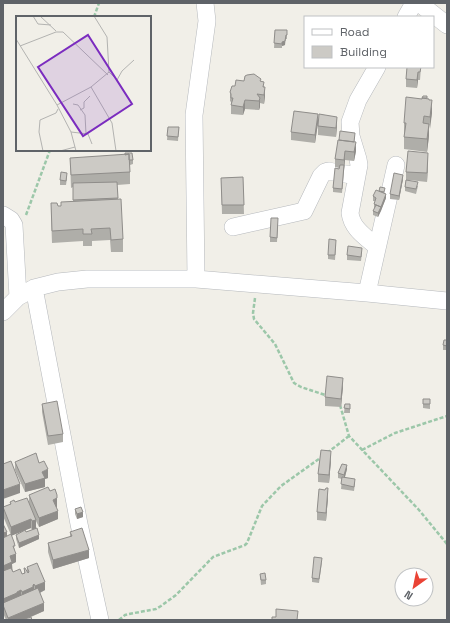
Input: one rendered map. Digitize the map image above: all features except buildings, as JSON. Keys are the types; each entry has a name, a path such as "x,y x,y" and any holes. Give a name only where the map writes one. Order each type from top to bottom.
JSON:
{"street":[{"path":"196,279 194,115 207,21 205,3"},
{"path":"407,16 414,3"},
{"path":"419,3 447,25"},
{"path":"376,68 358,100 350,122 351,136 359,165 350,213 351,219 356,228 377,247"},
{"path":"367,292 396,165"},
{"path":"233,227 304,211 321,176 325,172 328,171 357,176"},
{"path":"3,215 11,220 14,225 18,297"},
{"path":"3,312 18,297 34,288 58,282 87,279 196,279 367,292 447,301"},
{"path":"34,288 79,524 100,620"}],"path":[{"path":"94,16 99,3"},
{"path":"25,216 50,151"},
{"path":"256,283 253,313 254,318 275,344 294,383 301,387 334,398"},
{"path":"339,402 349,436 419,510 447,544"},
{"path":"362,450 395,433 447,416"},
{"path":"120,620 125,615 156,609 162,606 176,595 213,557 245,545 262,506 281,486 349,436"}]}
